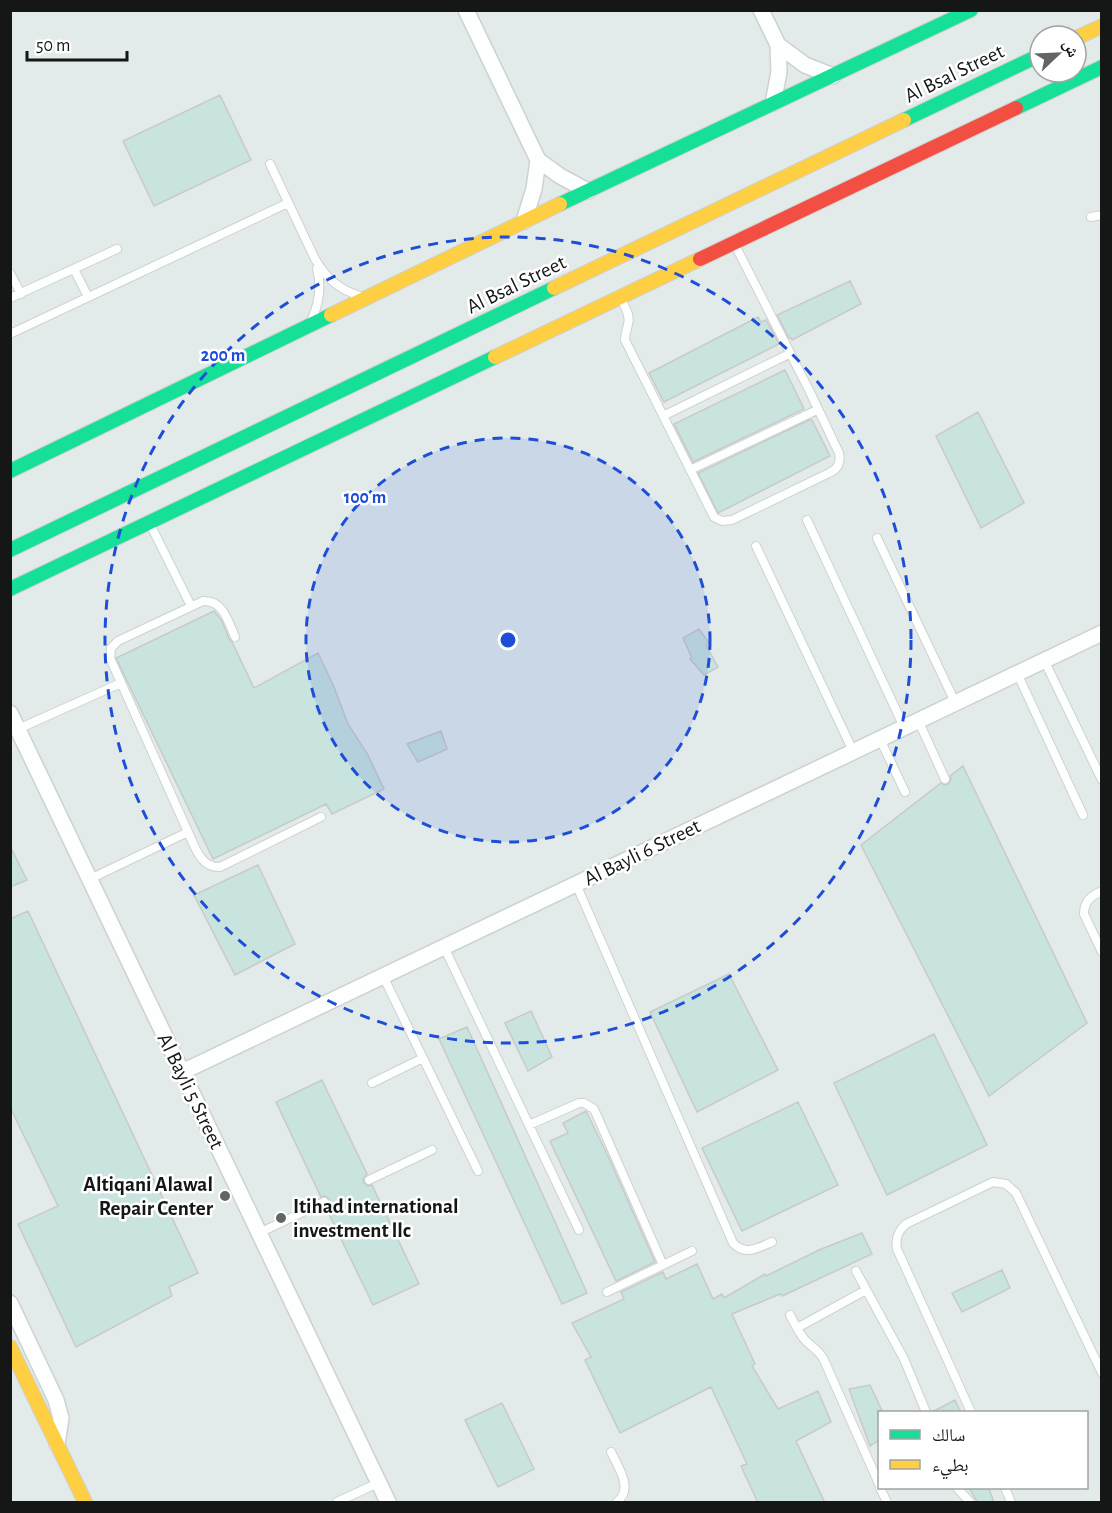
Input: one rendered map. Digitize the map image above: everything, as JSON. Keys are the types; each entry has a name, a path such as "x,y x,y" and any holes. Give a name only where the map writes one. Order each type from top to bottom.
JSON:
{"street":[{"path":"466,10 538,160 560,176 588,191"},
{"path":"761,10 778,45 779,72 773,103"},
{"path":"10,471 524,221 971,10"},
{"path":"778,45 805,65 833,76"},
{"name":"Al Bsal Street","path":"10,550 1028,61"},
{"path":"10,589 1101,67"},
{"path":"524,221 534,189 538,160"},
{"name":"Al Bayli 6 Street","path":"182,1072 1101,633"},
{"name":"Al Bayli 5 Street","path":"14,723 388,1503"},
{"path":"10,1302 56,1400 61,1418 57,1444"},
{"path":"10,1347 85,1503"}],"lane":[{"path":"270,164 324,274 338,286 367,298"},
{"path":"10,334 288,203"},
{"path":"1091,217 1101,215"},
{"path":"620,297 629,320 625,340 714,517 727,521 829,474 837,467 839,453 734,243"},
{"path":"10,298 117,249"},
{"path":"307,327 319,298 319,277 315,259"},
{"path":"74,269 87,297"},
{"path":"10,273 21,294"},
{"path":"663,416 789,354"},
{"path":"690,470 817,410"},
{"path":"807,520 911,724 945,779"},
{"path":"149,522 191,606"},
{"path":"877,538 955,702"},
{"path":"756,546 854,751"},
{"path":"235,637 219,605 209,600 203,601 114,644 110,658 200,858 208,866 220,867 321,818"},
{"path":"1044,660 1101,780"},
{"path":"1017,673 1083,815"},
{"path":"14,723 121,683"},
{"path":"880,739 904,792"},
{"path":"90,879 188,832"},
{"path":"576,884 731,1239 736,1247 745,1250 772,1242"},
{"path":"1101,891 1089,898 1084,908 1084,914 1101,952"},
{"path":"444,947 579,1230"},
{"path":"383,976 478,1171"},
{"path":"372,1083 423,1058"},
{"path":"529,1125 579,1103 584,1103 594,1109 663,1265"},
{"path":"369,1180 432,1150"},
{"path":"970,1411 897,1249 896,1242 897,1235 906,1224 993,1182 1006,1184 1016,1193 1101,1373"},
{"path":"259,1233 324,1202"},
{"path":"607,1292 692,1251"},
{"path":"855,1271 904,1359 925,1411"},
{"path":"797,1328 866,1290"},
{"path":"790,1315 805,1340 823,1358 878,1482"},
{"path":"611,1452 626,1485 624,1496 617,1503"},
{"path":"337,1503 378,1483"},
{"path":"881,1489 887,1503"},
{"path":"958,1489 970,1503"},
{"path":"1005,1489 1011,1503"}],"shaded area":[{"path":"10,11 1101,11 1101,1502 11,1502"}],"building":[{"path":"220,95 251,160 154,206 123,141"},
{"path":"850,281 861,304 792,340 789,338 777,315"},
{"path":"758,317 761,322 766,320 779,344 664,402 649,373"},
{"path":"785,370 804,409 693,462 674,424"},
{"path":"978,412 1024,503 981,528 936,436"},
{"path":"812,420 830,456 718,513 698,473"},
{"path":"214,611 222,621 254,688 318,653 348,724 368,755 384,789 332,814 326,804 213,859 116,658"},
{"path":"699,629 709,643 706,645 718,667 704,675 690,659 692,658 683,638"},
{"path":"441,731 447,749 418,762 407,744"},
{"path":"963,766 1087,1023 989,1096 861,845 941,783 948,784 951,780 950,776"},
{"path":"10,846 27,880 10,887"},
{"path":"258,865 295,944 235,975 194,895"},
{"path":"28,911 198,1273 169,1287 172,1296 76,1347 18,1224 58,1206 10,1107 10,919"},
{"path":"729,974 778,1070 697,1112 650,1012"},
{"path":"531,1011 552,1057 528,1071 505,1023"},
{"path":"467,1027 587,1293 562,1304 439,1039"},
{"path":"934,1034 987,1145 887,1195 834,1083"},
{"path":"322,1080 367,1174 363,1179 364,1183 368,1186 372,1185 419,1284 373,1305 326,1208 330,1203 329,1199 325,1196 321,1197 276,1102"},
{"path":"798,1102 838,1185 742,1231 702,1148"},
{"path":"586,1111 655,1262 616,1281 550,1141 568,1133 563,1123"},
{"path":"862,1233 872,1254 782,1296 780,1294 732,1314 755,1364 752,1366 778,1409 818,1391 831,1422 796,1441 825,1503 758,1503 741,1466 747,1464 711,1387 620,1433 585,1360 591,1357 572,1323 624,1299 621,1292 663,1272 666,1279 697,1264 713,1299 722,1294 724,1298 765,1274 766,1276 819,1250"},
{"path":"1002,1270 1010,1288 962,1312 952,1293"},
{"path":"870,1385 882,1411 878,1411 878,1441 870,1446 849,1389"},
{"path":"955,1400 960,1411 934,1411"},
{"path":"502,1403 534,1469 498,1487 465,1420"},
{"path":"970,1489 989,1489 994,1503 978,1503"}],"traffic: fast":[{"path":"560,204 971,10"},
{"path":"904,120 1028,61"},
{"path":"1016,108 1102,67"},
{"path":"10,550 554,288"},
{"path":"10,471 331,315"},
{"path":"10,589 495,357"}],"traffic: slow":[{"path":"1088,32 1102,26"},
{"path":"554,288 904,120"},
{"path":"331,315 560,204"},
{"path":"495,357 700,259"},
{"path":"10,1347 85,1502"}],"traffic: jam":[{"path":"700,259 1016,108"}],"place":[{"name":"Altiqani Alawal Repair Center","path":"225,1196"},
{"name":"Itihad international investment llc","path":"281,1218"}]}
